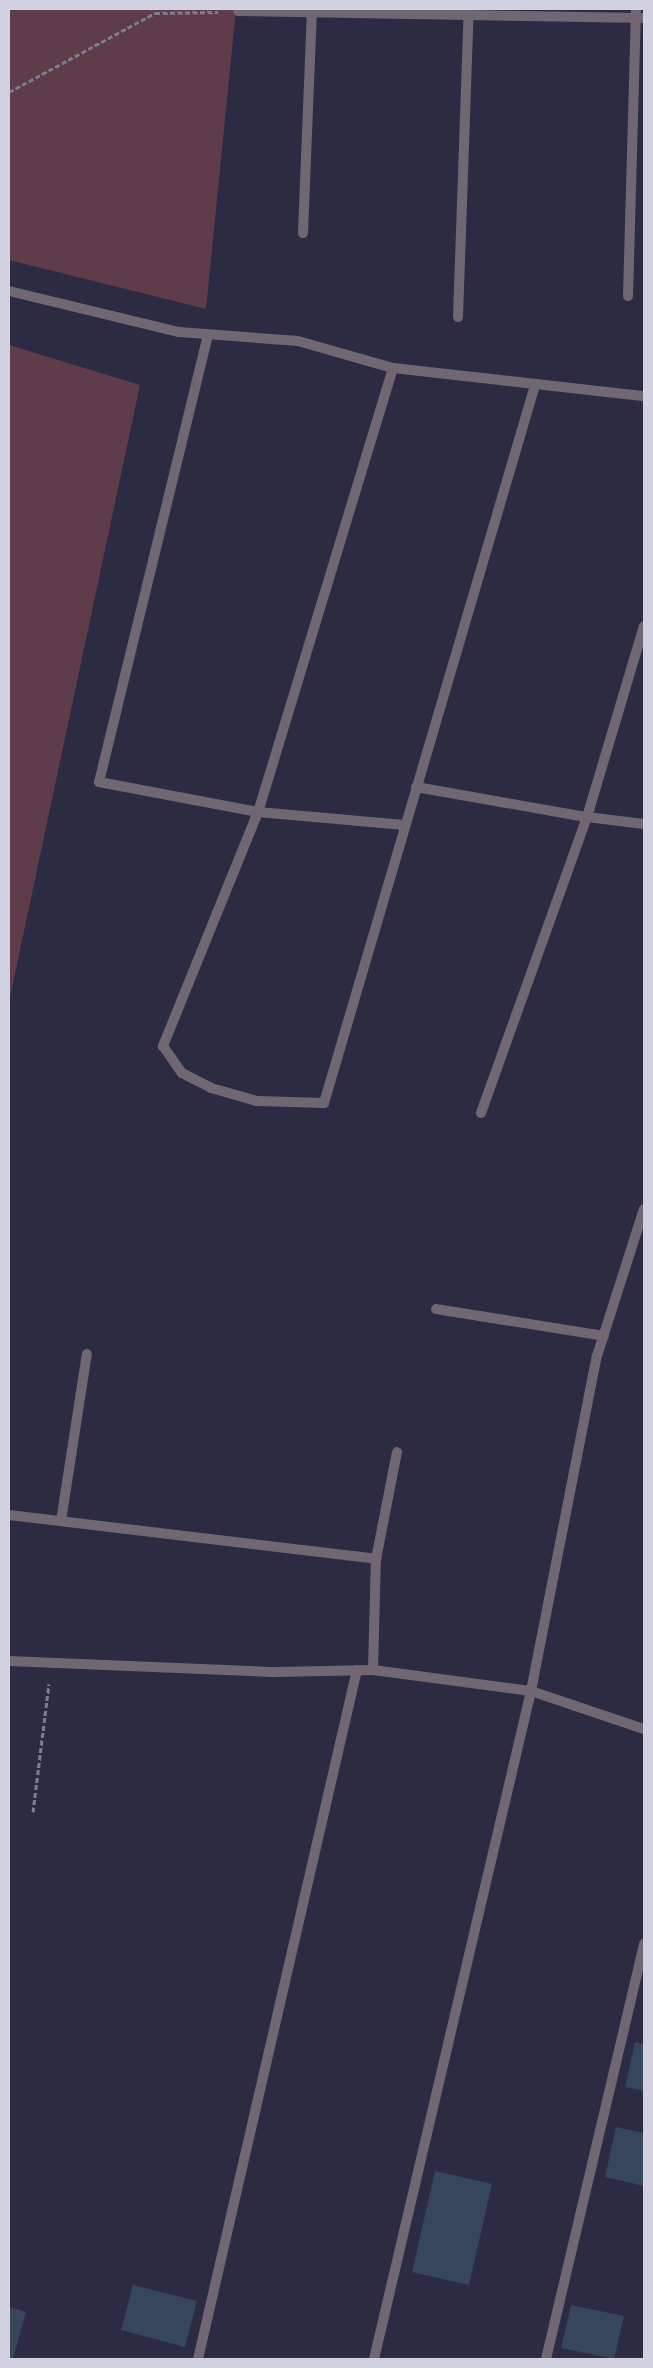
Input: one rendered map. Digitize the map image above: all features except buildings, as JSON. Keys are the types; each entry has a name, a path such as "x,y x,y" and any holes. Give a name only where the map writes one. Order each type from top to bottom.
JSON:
{"street":[{"path":"303,233 312,10"},
{"path":"458,317 469,10"},
{"path":"238,11 469,10 639,15 628,296"},
{"path":"9,291 149,326 208,335 298,341 393,368 644,396"},
{"path":"208,335 99,782 258,812 404,826"},
{"path":"393,368 258,812 163,1046 182,1073 211,1088 257,1101 324,1103 535,384"},
{"path":"481,1113 588,817 644,626"},
{"path":"416,787 588,817 644,824"},
{"path":"374,2359 532,1691 604,1336 644,1209"},
{"path":"436,1309 604,1336"},
{"path":"61,1521 87,1354"},
{"path":"373,1670 376,1559 397,1452"},
{"path":"9,1515 376,1559"},
{"path":"9,1661 276,1672 373,1670 532,1691 644,1729"},
{"path":"198,2359 358,1670"},
{"path":"546,2359 644,1943"}],"path":[{"path":"9,92 155,13 238,11"},
{"path":"33,1812 52,1664"}],"shaded area":[{"path":"9,9 236,9 206,309 9,260"},
{"path":"9,345 140,385 9,1002"}]}
